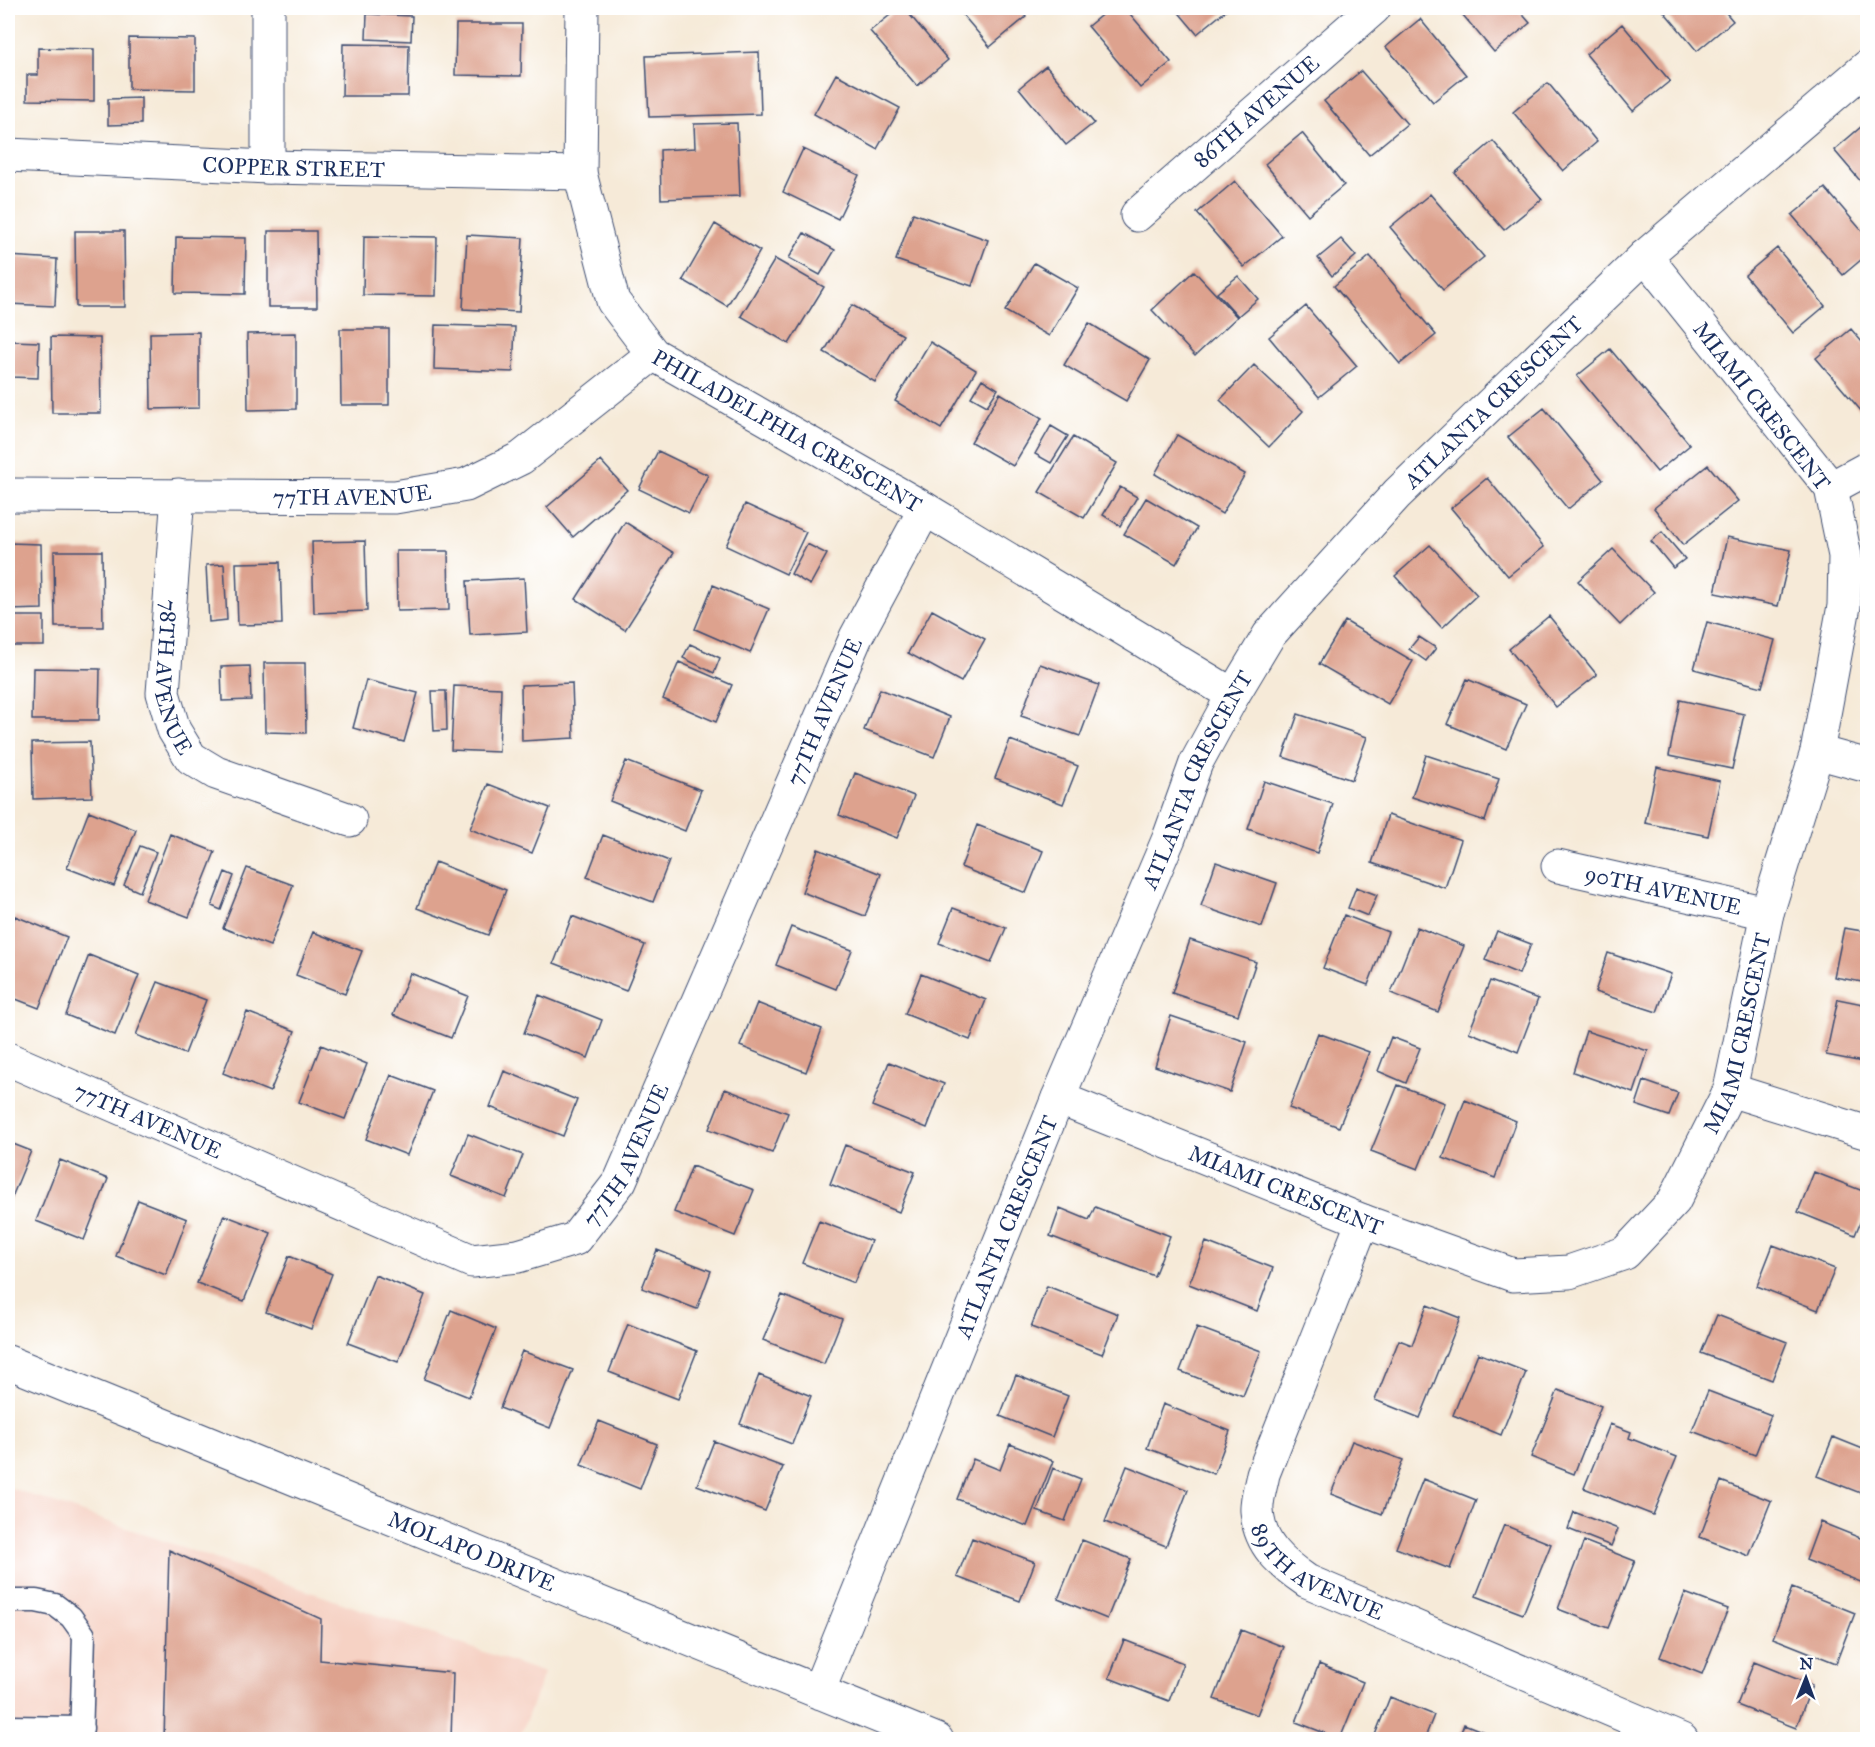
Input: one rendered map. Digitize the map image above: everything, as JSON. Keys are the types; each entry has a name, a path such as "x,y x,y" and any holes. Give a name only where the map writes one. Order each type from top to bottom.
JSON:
{"street":[{"path":"267,8 268,167"},
{"name":"PHILADELPHIA CRESCENT","path":"582,8 580,173 613,301 653,354 925,509 1233,695"},
{"name":"86TH AVENUE","path":"1137,215 1374,8"},
{"name":"ATLANTA CRESCENT","path":"818,1692 1058,1098 1169,838 1196,763 1269,635 1397,494 1645,256 1868,66"},
{"name":"COPPER STREET","path":"8,155 268,167 580,173"},
{"name":"MIAMI CRESCENT","path":"1058,1098 1363,1221 1513,1275 1569,1272 1625,1253 1674,1202 1730,1090 1767,913 1817,752 1844,606 1845,556 1831,488 1645,256"},
{"name":"77TH AVENUE","path":"8,495 394,497 466,485 521,458 653,354"},
{"path":"1831,488 1868,468"},
{"name":"78TH AVENUE","path":"178,495 163,693 174,730 191,758 216,773 350,820"},
{"name":"77TH AVENUE","path":"8,1059 472,1261 518,1256 576,1239 620,1181 856,637 925,509"},
{"path":"1817,752 1868,766"},
{"name":"90TH AVENUE","path":"1558,866 1767,913"},
{"path":"1730,1090 1868,1133"},
{"name":"89TH AVENUE","path":"1363,1221 1263,1474 1257,1510 1262,1537 1284,1565 1307,1581 1682,1740"},
{"name":"MOLAPO DRIVE","path":"8,1362 937,1740"}],"lane":[{"path":"8,1601 36,1601 55,1605 71,1617 84,1635 82,1734 8,1727"}],"shaded area":[{"path":"8,1487 544,1673 519,1739 8,1740"}],"building":[{"path":"899,8 904,8 948,60 917,86 870,31"},
{"path":"957,8 1018,8 1026,17 990,47"},
{"path":"1110,8 1125,8 1171,62 1140,88 1088,26"},
{"path":"1175,8 1229,8 1197,34"},
{"path":"1457,8 1517,8 1530,23 1494,52"},
{"path":"1661,8 1722,8 1733,21 1697,51"},
{"path":"367,14 412,16 411,41 366,39"},
{"path":"1420,19 1466,75 1433,102 1386,47"},
{"path":"456,24 522,24 521,76 455,75"},
{"path":"1622,24 1670,81 1633,111 1586,54"},
{"path":"129,38 195,39 195,90 129,89"},
{"path":"343,44 409,45 408,96 342,96"},
{"path":"38,48 94,49 94,101 27,100 27,75 38,75"},
{"path":"759,52 761,114 649,117 646,56"},
{"path":"1046,66 1094,123 1066,145 1019,88"},
{"path":"1361,71 1407,124 1369,155 1324,101"},
{"path":"836,74 900,108 877,149 814,114"},
{"path":"1548,83 1597,142 1563,171 1513,112"},
{"path":"141,98 141,124 108,125 108,99"},
{"path":"1868,121 1868,190 1834,150"},
{"path":"737,123 740,196 661,199 660,150 695,148 694,124"},
{"path":"1302,133 1344,185 1308,215 1265,164"},
{"path":"1493,141 1542,199 1504,230 1455,173"},
{"path":"803,149 859,175 838,219 783,192"},
{"path":"1235,181 1282,236 1244,267 1197,213"},
{"path":"1825,188 1868,238 1868,254 1843,275 1792,215"},
{"path":"1430,194 1484,257 1443,290 1390,227"},
{"path":"913,213 988,240 972,286 896,260"},
{"path":"715,224 760,251 727,306 683,280"},
{"path":"75,231 124,231 125,307 76,307"},
{"path":"268,231 316,231 317,307 268,307"},
{"path":"804,233 835,250 820,275 789,258"},
{"path":"467,235 523,238 519,312 463,309"},
{"path":"364,236 437,237 436,296 363,295"},
{"path":"176,237 246,238 245,294 175,293"},
{"path":"1341,239 1356,256 1332,276 1318,258"},
{"path":"1777,248 1825,306 1793,333 1745,275"},
{"path":"8,256 57,259 55,306 8,304"},
{"path":"1370,256 1436,335 1400,364 1334,286"},
{"path":"775,259 824,287 789,344 741,316"},
{"path":"1034,263 1078,288 1049,336 1005,311"},
{"path":"1194,271 1237,317 1195,356 1152,310"},
{"path":"1238,276 1258,299 1238,316 1217,293"},
{"path":"852,305 903,335 875,382 824,352"},
{"path":"1306,306 1357,366 1319,397 1269,337"},
{"path":"1089,323 1150,360 1126,401 1064,365"},
{"path":"435,325 515,327 513,372 434,369"},
{"path":"340,329 389,329 389,405 341,405"},
{"path":"1851,329 1868,349 1868,419 1816,358"},
{"path":"199,332 199,408 151,409 150,333"},
{"path":"296,333 296,409 248,410 247,334"},
{"path":"51,337 100,338 101,413 52,413"},
{"path":"12,341 39,342 38,378 11,377"},
{"path":"930,342 976,370 941,429 895,401"},
{"path":"1610,349 1690,445 1657,472 1577,376"},
{"path":"1254,365 1303,411 1269,447 1220,400"},
{"path":"982,379 998,389 987,406 971,397"},
{"path":"1000,393 1042,418 1013,466 971,442"},
{"path":"1544,408 1603,480 1568,509 1508,437"},
{"path":"1051,426 1068,436 1051,463 1035,454"},
{"path":"1177,435 1245,474 1222,514 1155,474"},
{"path":"1073,437 1117,463 1084,518 1039,492"},
{"path":"658,451 708,475 689,513 639,489"},
{"path":"601,461 627,490 573,537 547,507"},
{"path":"1708,465 1738,501 1683,545 1654,508"},
{"path":"1487,478 1544,547 1508,576 1451,508"},
{"path":"1120,487 1137,497 1120,526 1103,515"},
{"path":"1146,498 1197,528 1176,564 1124,534"},
{"path":"745,504 806,532 786,574 726,546"},
{"path":"625,522 674,553 625,630 576,599"},
{"path":"1662,532 1685,559 1673,568 1651,541"},
{"path":"1727,537 1791,550 1778,606 1715,593"},
{"path":"365,541 367,611 314,613 312,542"},
{"path":"8,543 41,544 42,609 8,610"},
{"path":"807,544 827,554 810,585 791,574"},
{"path":"1430,545 1477,595 1442,628 1395,576"},
{"path":"1613,549 1654,592 1620,625 1578,581"},
{"path":"54,551 102,551 103,627 55,627"},
{"path":"396,551 448,551 449,610 397,611"},
{"path":"280,562 282,624 238,625 236,563"},
{"path":"224,564 227,620 209,622 206,565"},
{"path":"524,578 527,632 470,635 467,581"},
{"path":"713,585 769,609 750,653 695,629"},
{"path":"932,610 985,639 961,682 908,653"},
{"path":"10,616 44,616 44,646 9,646"},
{"path":"1549,616 1597,675 1556,707 1509,649"},
{"path":"1345,621 1413,661 1388,704 1319,664"},
{"path":"1707,622 1775,640 1762,687 1694,669"},
{"path":"1419,637 1436,648 1426,661 1409,649"},
{"path":"690,644 720,658 714,673 683,658"},
{"path":"679,662 732,685 716,722 663,699"},
{"path":"264,663 305,663 306,733 265,732"},
{"path":"1040,664 1099,685 1080,736 1021,716"},
{"path":"250,666 251,700 222,701 221,667"},
{"path":"33,668 100,669 99,720 32,720"},
{"path":"1467,679 1526,704 1506,749 1447,724"},
{"path":"366,680 418,693 404,742 353,728"},
{"path":"572,683 574,738 522,741 521,685"},
{"path":"454,686 501,688 499,752 451,750"},
{"path":"880,689 950,717 934,757 864,730"},
{"path":"432,691 446,691 447,730 434,731"},
{"path":"1680,700 1744,714 1732,769 1669,756"},
{"path":"1298,714 1367,737 1352,780 1283,757"},
{"path":"1010,740 1078,766 1063,804 995,778"},
{"path":"90,742 92,797 33,799 32,743"},
{"path":"1426,755 1499,779 1485,821 1412,797"},
{"path":"626,761 701,790 685,831 610,801"},
{"path":"1657,767 1720,781 1708,836 1645,823"},
{"path":"855,773 914,796 897,838 839,815"},
{"path":"1264,781 1333,804 1317,853 1248,829"},
{"path":"488,784 550,808 532,853 470,829"},
{"path":"89,811 136,830 114,886 67,868"},
{"path":"1388,815 1461,840 1445,888 1372,863"},
{"path":"977,825 1043,851 1026,893 961,867"},
{"path":"170,834 215,852 189,917 145,900"},
{"path":"603,835 669,861 653,902 587,877"},
{"path":"140,846 156,852 140,892 124,885"},
{"path":"818,849 881,874 865,916 802,892"},
{"path":"435,862 506,890 488,935 417,908"},
{"path":"1216,862 1277,883 1262,927 1201,906"},
{"path":"247,868 293,885 270,946 223,928"},
{"path":"225,872 234,876 221,910 212,906"},
{"path":"1356,887 1377,895 1368,916 1348,908"},
{"path":"953,908 1006,928 991,963 939,943"},
{"path":"1344,915 1388,932 1368,985 1323,968"},
{"path":"15,916 67,937 39,1008 8,996 8,936"},
{"path":"572,916 645,945 626,991 554,963"},
{"path":"791,927 852,950 836,989 776,965"},
{"path":"1417,927 1464,946 1438,1012 1391,993"},
{"path":"1844,928 1868,932 1868,983 1834,977"},
{"path":"1497,931 1531,944 1519,974 1485,960"},
{"path":"313,932 362,951 345,994 296,975"},
{"path":"1190,940 1256,962 1238,1015 1172,993"},
{"path":"1608,953 1671,974 1657,1012 1595,992"},
{"path":"89,955 139,975 115,1035 66,1015"},
{"path":"410,973 468,996 451,1038 393,1015"},
{"path":"921,974 986,1000 970,1040 905,1014"},
{"path":"1490,981 1538,999 1518,1052 1469,1032"},
{"path":"158,982 206,1000 185,1054 136,1035"},
{"path":"539,995 602,1020 588,1058 524,1033"},
{"path":"1838,999 1868,1005 1868,1063 1826,1055"},
{"path":"757,1003 822,1029 806,1072 740,1046"},
{"path":"247,1012 295,1031 270,1092 223,1073"},
{"path":"1171,1016 1247,1042 1230,1092 1155,1066"},
{"path":"1586,1031 1648,1051 1634,1093 1573,1072"},
{"path":"1318,1033 1369,1052 1339,1127 1289,1108"},
{"path":"1391,1037 1420,1048 1406,1083 1378,1071"},
{"path":"321,1045 367,1064 345,1119 299,1102"},
{"path":"889,1062 944,1084 927,1128 872,1106"},
{"path":"504,1071 577,1100 563,1136 490,1107"},
{"path":"391,1075 433,1091 407,1155 366,1139"},
{"path":"1644,1081 1678,1093 1669,1116 1636,1105"},
{"path":"1398,1085 1445,1103 1418,1169 1371,1151"},
{"path":"725,1089 788,1113 772,1153 709,1129"},
{"path":"1465,1100 1516,1121 1495,1178 1443,1158"},
{"path":"468,1134 523,1155 506,1198 451,1176"},
{"path":"8,1142 31,1151 10,1202 8,1201"},
{"path":"845,1145 915,1172 899,1212 830,1184"},
{"path":"60,1160 108,1179 84,1240 36,1221"},
{"path":"692,1166 754,1190 735,1236 674,1212"},
{"path":"1814,1172 1868,1193 1868,1203 1855,1235 1798,1212"},
{"path":"138,1200 187,1219 166,1275 116,1256"},
{"path":"1095,1207 1170,1236 1154,1276 1050,1236 1060,1208 1089,1220"},
{"path":"224,1215 271,1233 244,1301 197,1283"},
{"path":"819,1221 871,1241 854,1283 802,1263"},
{"path":"1206,1242 1273,1268 1257,1311 1189,1284"},
{"path":"1773,1245 1835,1269 1818,1310 1757,1286"},
{"path":"657,1250 711,1271 697,1309 642,1288"},
{"path":"289,1256 332,1274 311,1329 266,1312"},
{"path":"375,1275 425,1295 398,1362 348,1343"},
{"path":"1047,1286 1118,1314 1102,1354 1031,1327"},
{"path":"782,1295 842,1319 824,1364 763,1340"},
{"path":"1427,1305 1460,1318 1420,1418 1375,1400 1399,1340 1412,1345"},
{"path":"451,1310 496,1329 469,1397 424,1379"},
{"path":"1717,1315 1787,1342 1772,1380 1701,1353"},
{"path":"628,1324 697,1351 678,1399 609,1372"},
{"path":"1197,1327 1261,1351 1243,1396 1180,1371"},
{"path":"522,1351 573,1370 550,1428 500,1408"},
{"path":"1478,1353 1526,1372 1501,1435 1453,1415"},
{"path":"759,1375 811,1396 792,1444 740,1424"},
{"path":"1016,1375 1068,1396 1052,1437 1000,1416"},
{"path":"1558,1390 1601,1406 1574,1474 1531,1457"},
{"path":"1708,1391 1771,1415 1755,1455 1692,1431"},
{"path":"1163,1404 1230,1431 1214,1474 1147,1448"},
{"path":"599,1421 657,1444 640,1489 581,1465"},
{"path":"1610,1424 1631,1432 1629,1438 1677,1457 1653,1515 1584,1488"},
{"path":"1833,1437 1868,1451 1868,1496 1817,1476"},
{"path":"714,1441 783,1467 765,1511 697,1485"},
{"path":"1352,1441 1403,1460 1382,1514 1331,1494"},
{"path":"1010,1444 1053,1461 1027,1526 957,1499 973,1459 1000,1470"},
{"path":"1127,1466 1188,1490 1166,1546 1105,1522"},
{"path":"1053,1468 1081,1479 1065,1521 1037,1511"},
{"path":"1423,1479 1476,1500 1450,1569 1396,1548"},
{"path":"1721,1481 1771,1501 1749,1556 1700,1537"},
{"path":"1574,1512 1618,1529 1611,1546 1568,1529"},
{"path":"1820,1522 1868,1541 1868,1585 1806,1560"},
{"path":"1504,1525 1551,1544 1523,1614 1476,1596"},
{"path":"972,1538 1035,1562 1020,1601 957,1577"},
{"path":"1082,1540 1131,1559 1107,1619 1058,1599"},
{"path":"1584,1541 1635,1561 1608,1628 1558,1609"},
{"path":"169,1550 321,1619 320,1660 453,1673 451,1740 164,1740"},
{"path":"1792,1588 1855,1613 1836,1663 1773,1638"},
{"path":"1685,1593 1728,1609 1702,1674 1660,1657"},
{"path":"1241,1630 1284,1647 1257,1715 1214,1699"},
{"path":"1124,1640 1183,1663 1169,1701 1109,1678"},
{"path":"1754,1662 1812,1685 1796,1728 1737,1705"},
{"path":"1319,1664 1363,1682 1340,1739 1296,1722"},
{"path":"1390,1697 1434,1715 1424,1740 1373,1740"},
{"path":"1464,1724 1502,1739 1502,1740 1458,1740"}]}
